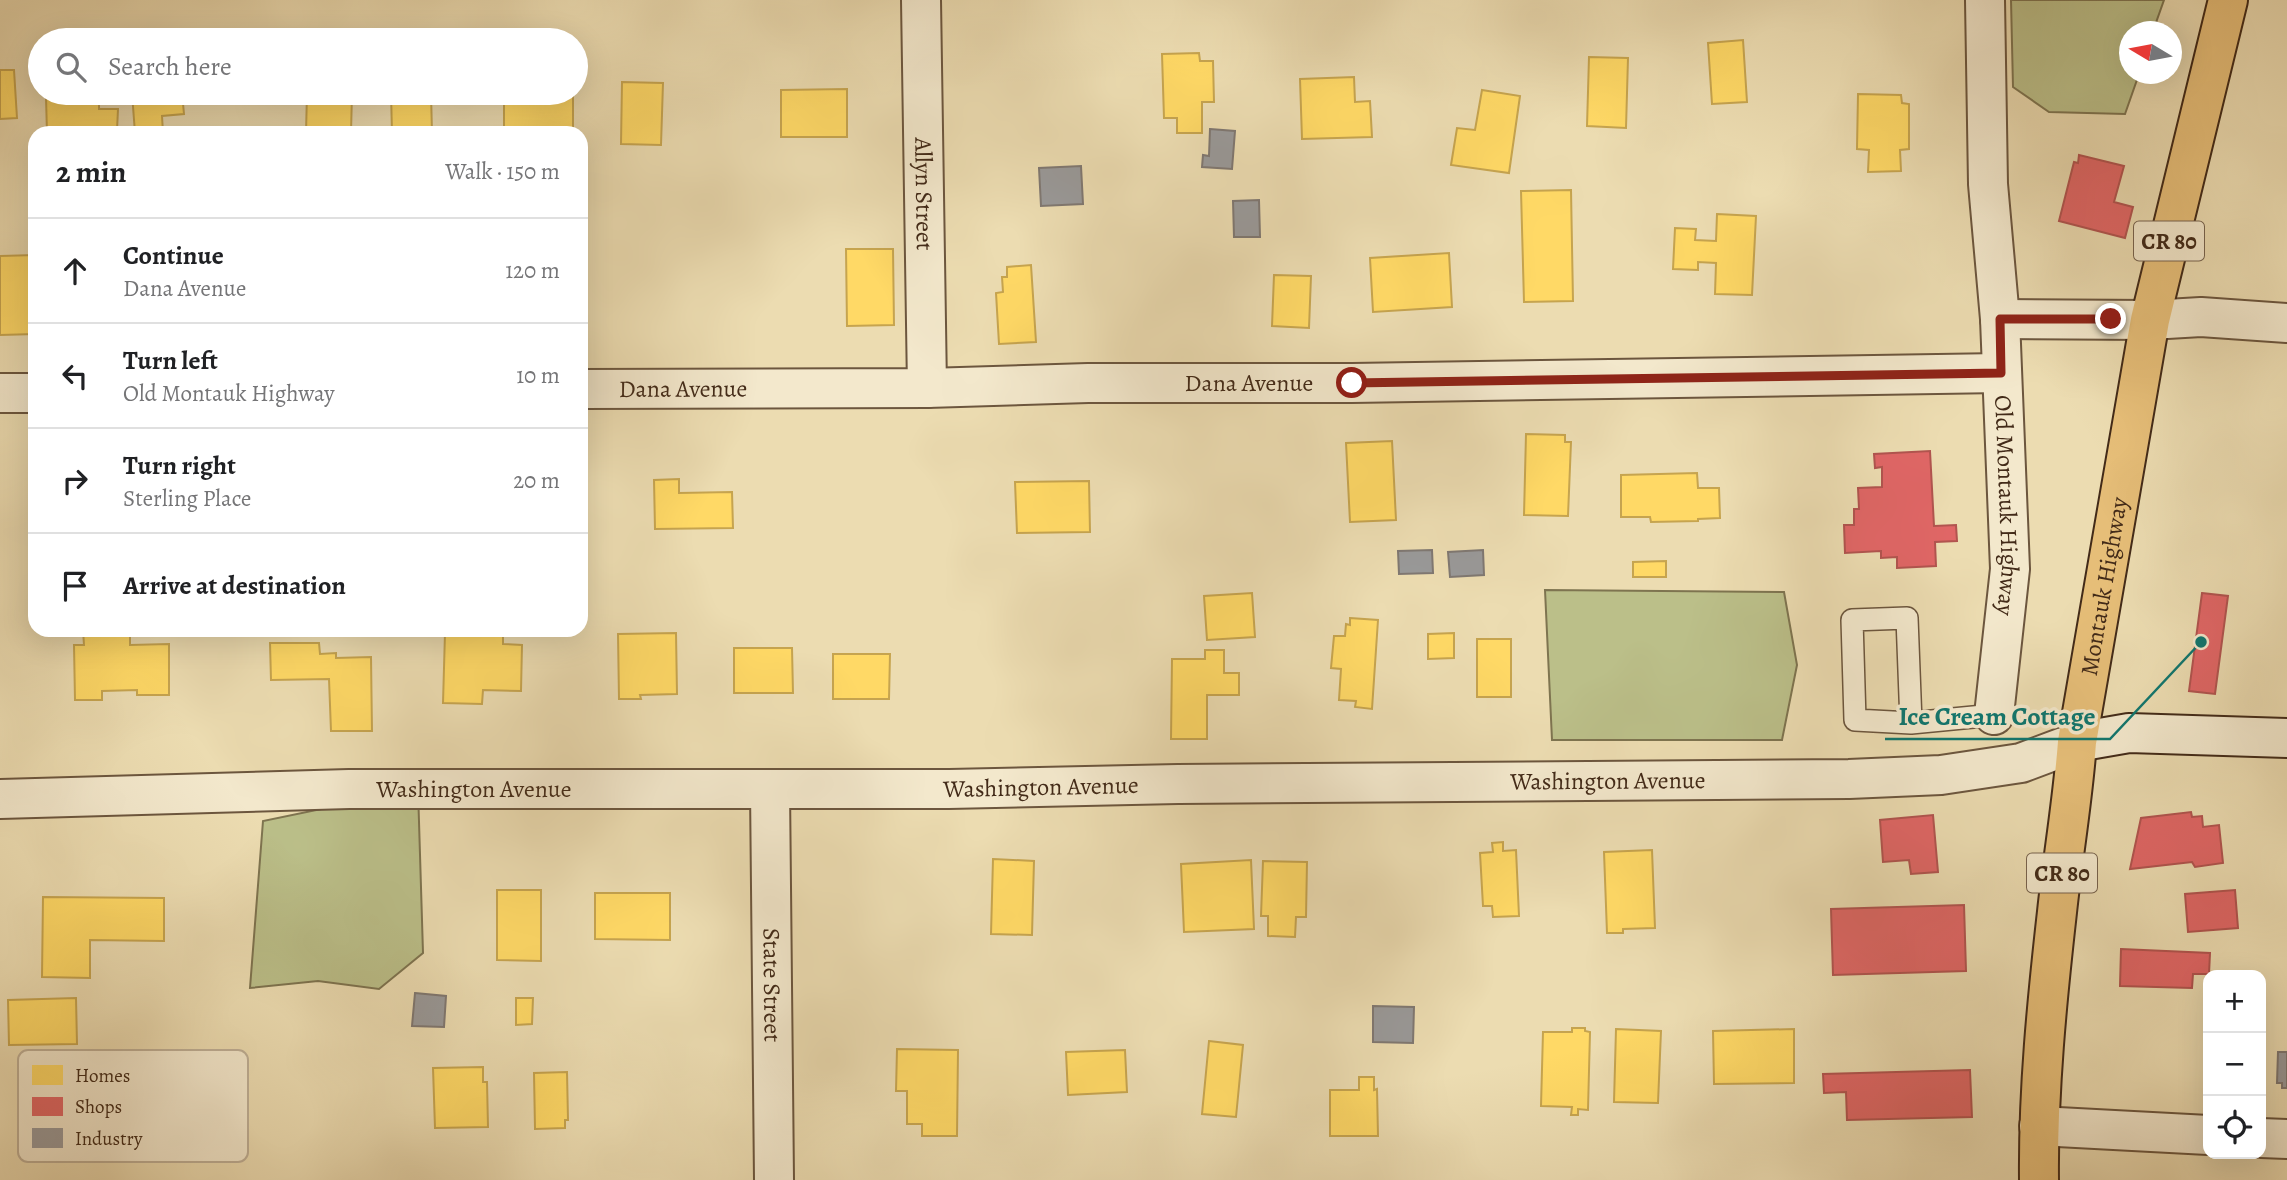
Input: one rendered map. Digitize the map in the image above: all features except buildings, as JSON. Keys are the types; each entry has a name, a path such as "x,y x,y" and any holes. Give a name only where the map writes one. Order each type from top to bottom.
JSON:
{"main road":[{"name":"Montauk Highway","path":"2039,1180 2039,1126 2057,913 2073,799 2077,742 2150,320 2228,0"}],"street":[{"name":"Allyn Street","path":"921,0 927,388"},
{"name":"Old Montauk Highway","path":"1985,0 1988,184 2000,319 2010,569 1994,715"},
{"path":"2000,319 2150,320 2201,317 2287,323"},
{"name":"Dana Avenue","path":"588,390 927,388 1088,383 1352,383 2001,373"},
{"path":"0,393 28,393"},
{"name":"Washington Avenue","path":"0,799 349,789 770,789 1849,779 1941,775 2021,763 2077,742 2129,733 2287,738"},
{"name":"State Street","path":"770,789 774,1180"},
{"path":"2039,1126 2203,1135"},
{"path":"2266,1138 2287,1139"}],"lane":[{"path":"1911,723 1907,618 1852,620 1855,720 1911,723 1994,715"}],"green space":[{"path":"2011,0 2164,0 2157,21 2119,21 2119,84 2136,84 2125,114 2049,112 2013,87"},
{"path":"1545,590 1784,592 1797,665 1782,740 1552,740"},
{"path":"418,789 423,953 379,989 318,981 250,988 263,821"}],"place":[{"name":"Ice Cream Cottage","path":"2201,642"}],"route":[{"path":"1352,383 2001,373 2000,319 2111,319"}]}
